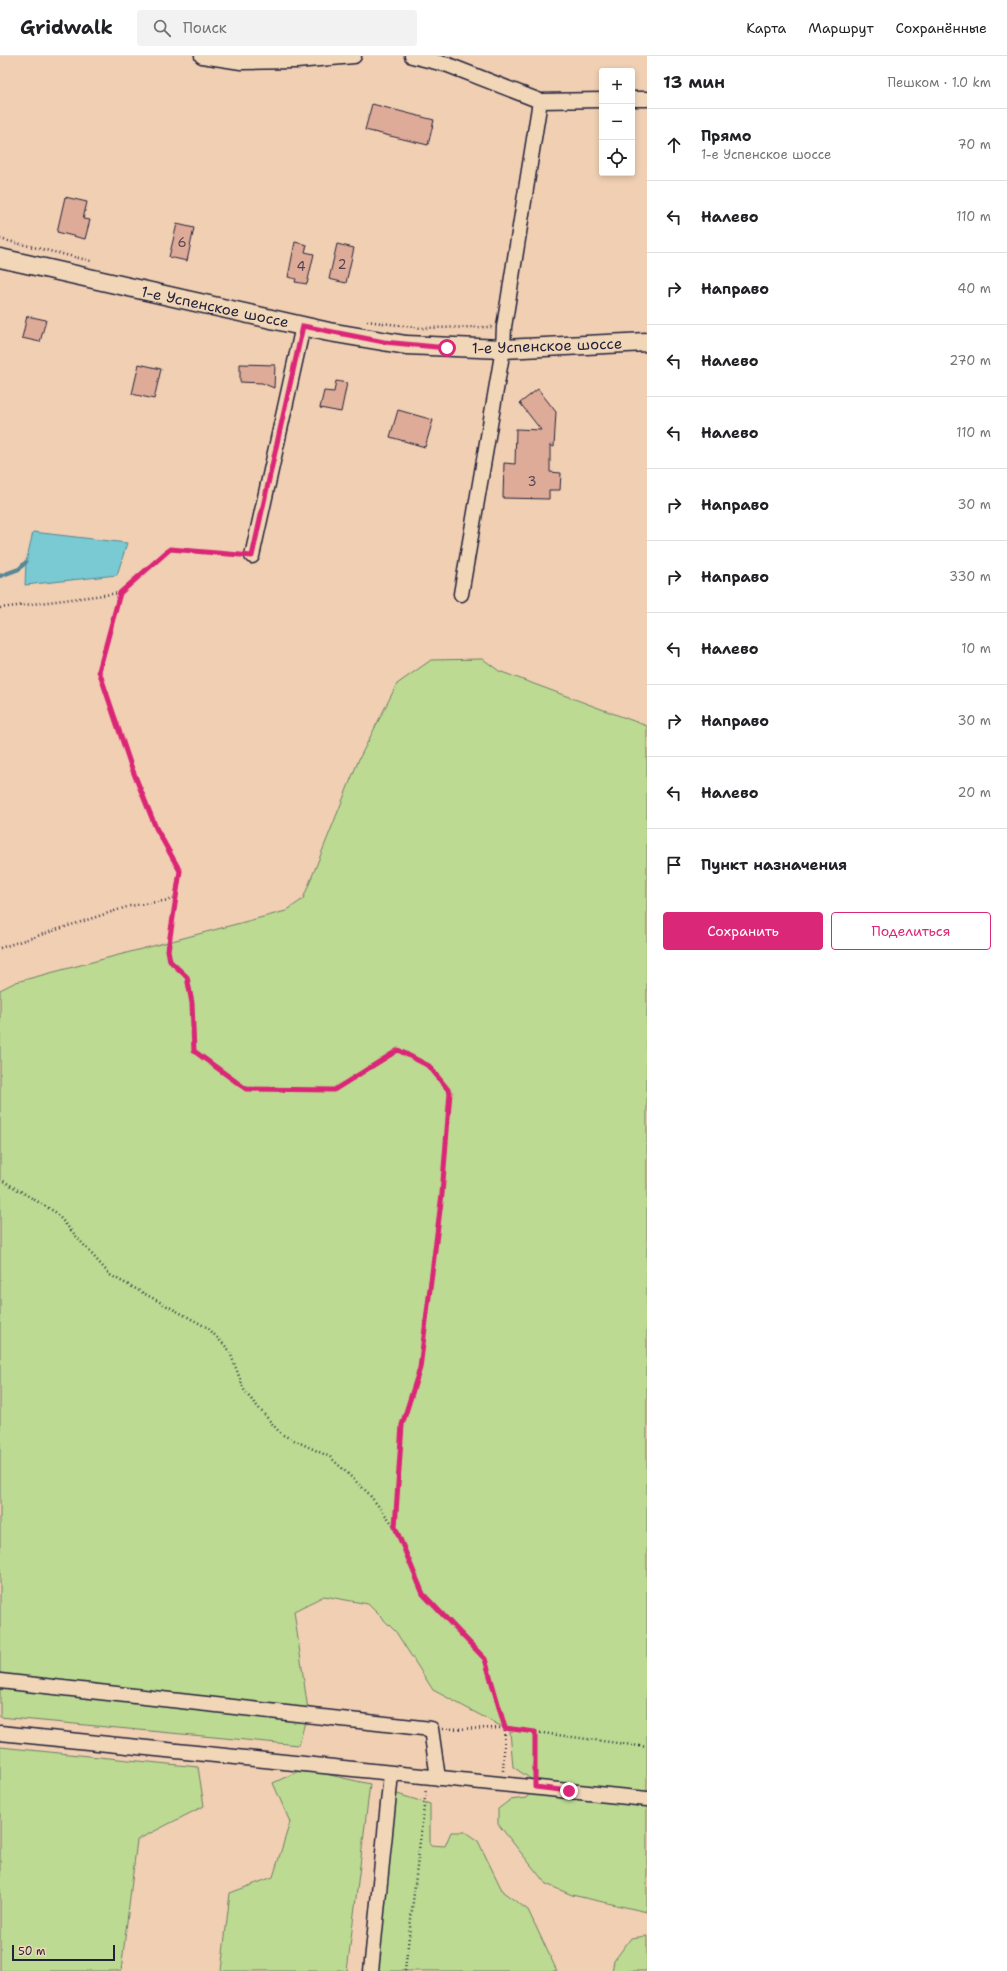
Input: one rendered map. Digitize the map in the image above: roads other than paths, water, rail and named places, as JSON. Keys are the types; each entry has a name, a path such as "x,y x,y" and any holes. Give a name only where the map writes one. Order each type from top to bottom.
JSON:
{"main road":[{"name":"1-е Успенское шоссе","path":"0,258 303,326 406,345 503,349 647,342"}],"street":[{"path":"202,56 241,62 296,61 354,56"},
{"path":"412,56 448,65 540,101 599,100"},
{"path":"635,99 647,99"},
{"path":"461,594 503,349 504,327 540,101"},
{"path":"252,556 303,326"},
{"path":"0,1681 432,1729 433,1778"},
{"path":"0,1733 647,1799"},
{"path":"371,1971 391,1774"}],"water":[{"path":"33,532 127,543 117,575 25,585 26,562"}],"waterway":[{"path":"0,576 19,569 26,562"}]}
